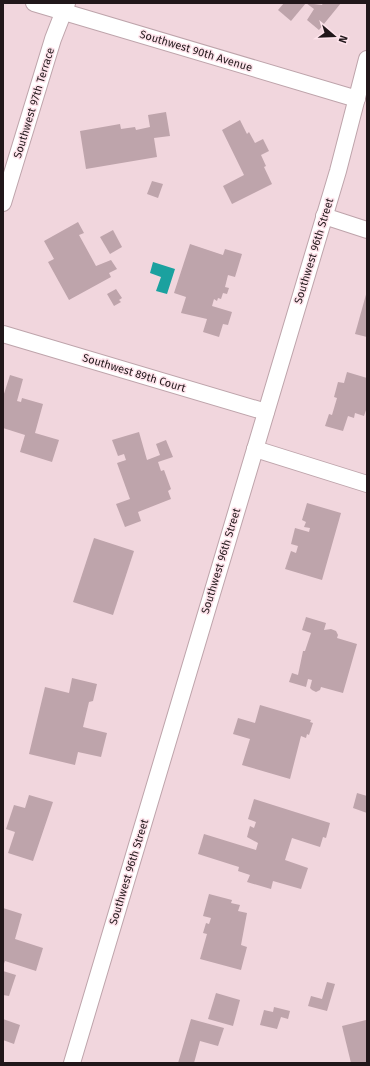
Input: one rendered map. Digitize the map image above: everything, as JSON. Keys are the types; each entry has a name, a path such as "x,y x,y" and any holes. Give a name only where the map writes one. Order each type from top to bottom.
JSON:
{"street":[{"name":"Southwest 90th Avenue","path":"34,3 65,7 357,99"},
{"name":"Southwest 97th Terrace","path":"3,203 65,7"},
{"name":"Southwest 96th Street","path":"72,1063 346,144 367,59"},
{"path":"324,216 367,230"},
{"name":"Southwest 89th Court","path":"3,334 266,412"},
{"path":"255,449 367,484"}],"water":[{"path":"153,262 175,269 167,294 156,291 161,277 150,273"}],"building":[{"path":"284,3 306,3 291,21 278,10"},
{"path":"306,3 322,5 323,3 341,3 319,30 307,20 314,9"},
{"path":"166,112 170,136 154,138 157,157 86,169 80,131 120,124 121,129 135,127 136,130 150,127 148,115"},
{"path":"240,120 247,134 249,132 255,143 263,139 269,151 261,155 266,166 264,167 272,184 232,204 223,186 244,175 222,130"},
{"path":"152,181 163,184 158,198 147,194"},
{"path":"78,222 84,233 79,235 96,266 111,260 117,269 109,273 111,277 69,300 48,262 54,259 44,241"},
{"path":"113,230 122,247 110,254 100,237"},
{"path":"190,244 223,255 225,249 242,254 235,277 228,275 225,287 229,288 227,294 223,293 221,299 218,298 217,301 214,299 212,306 232,312 228,325 223,324 219,337 203,332 207,319 181,313 186,297 174,293"},
{"path":"116,289 122,298 119,300 121,302 114,306 107,294"},
{"path":"367,291 367,337 355,334"},
{"path":"347,372 367,378 367,407 364,416 355,413 354,418 348,416 343,431 325,426 329,414 332,415 337,398 334,397 338,382 344,383"},
{"path":"10,375 23,379 17,401 21,402 22,398 43,404 35,433 59,440 52,462 20,452 25,435 3,428 3,397"},
{"path":"139,432 147,460 160,455 156,444 166,440 173,457 158,462 161,471 164,470 171,489 168,491 171,499 138,512 141,521 125,527 116,504 130,499 117,463 126,460 124,454 118,456 112,440"},
{"path":"307,503 341,513 322,580 285,569 291,551 296,553 298,546 291,544 295,528 309,532 310,528 304,527 306,522 302,520"},
{"path":"94,538 134,551 113,615 73,602"},
{"path":"306,617 326,623 324,630 331,629 336,631 338,635 337,638 357,644 343,693 321,687 320,690 316,692 310,688 312,680 308,679 306,687 289,682 292,673 298,675 303,651 305,651 311,633 302,630"},
{"path":"72,678 97,684 93,701 89,702 83,727 107,733 101,757 78,752 75,765 29,754 45,687 69,693"},
{"path":"260,705 311,720 310,722 313,723 309,735 307,734 306,738 301,736 290,779 242,765 250,739 233,734 238,718 255,723"},
{"path":"357,793 367,796 367,813 353,808"},
{"path":"29,795 53,802 33,861 8,853 15,832 6,829 14,805 25,808"},
{"path":"254,799 330,823 326,838 323,837 320,847 292,838 285,860 308,868 301,889 273,881 271,889 247,882 250,875 238,871 239,867 198,854 204,834 256,850 258,843 247,837 250,826 254,828 256,822 248,819"},
{"path":"209,894 232,900 231,903 240,905 238,911 247,913 241,945 247,947 241,970 200,959 207,934 203,933 206,923 209,924 211,918 203,916"},
{"path":"3,908 22,914 15,939 43,948 36,971 5,961 3,966"},
{"path":"3,971 16,975 9,996 3,995"},
{"path":"327,982 335,984 327,1011 308,1006 311,996 322,999"},
{"path":"216,993 240,1000 233,1026 208,1019"},
{"path":"274,1007 290,1011 288,1019 281,1017 277,1029 260,1025 264,1010 273,1012"},
{"path":"3,1019 20,1025 14,1044 3,1040"},
{"path":"191,1019 224,1028 218,1046 200,1041 194,1063 178,1063"},
{"path":"366,1020 367,1063 351,1063 342,1026"}]}
